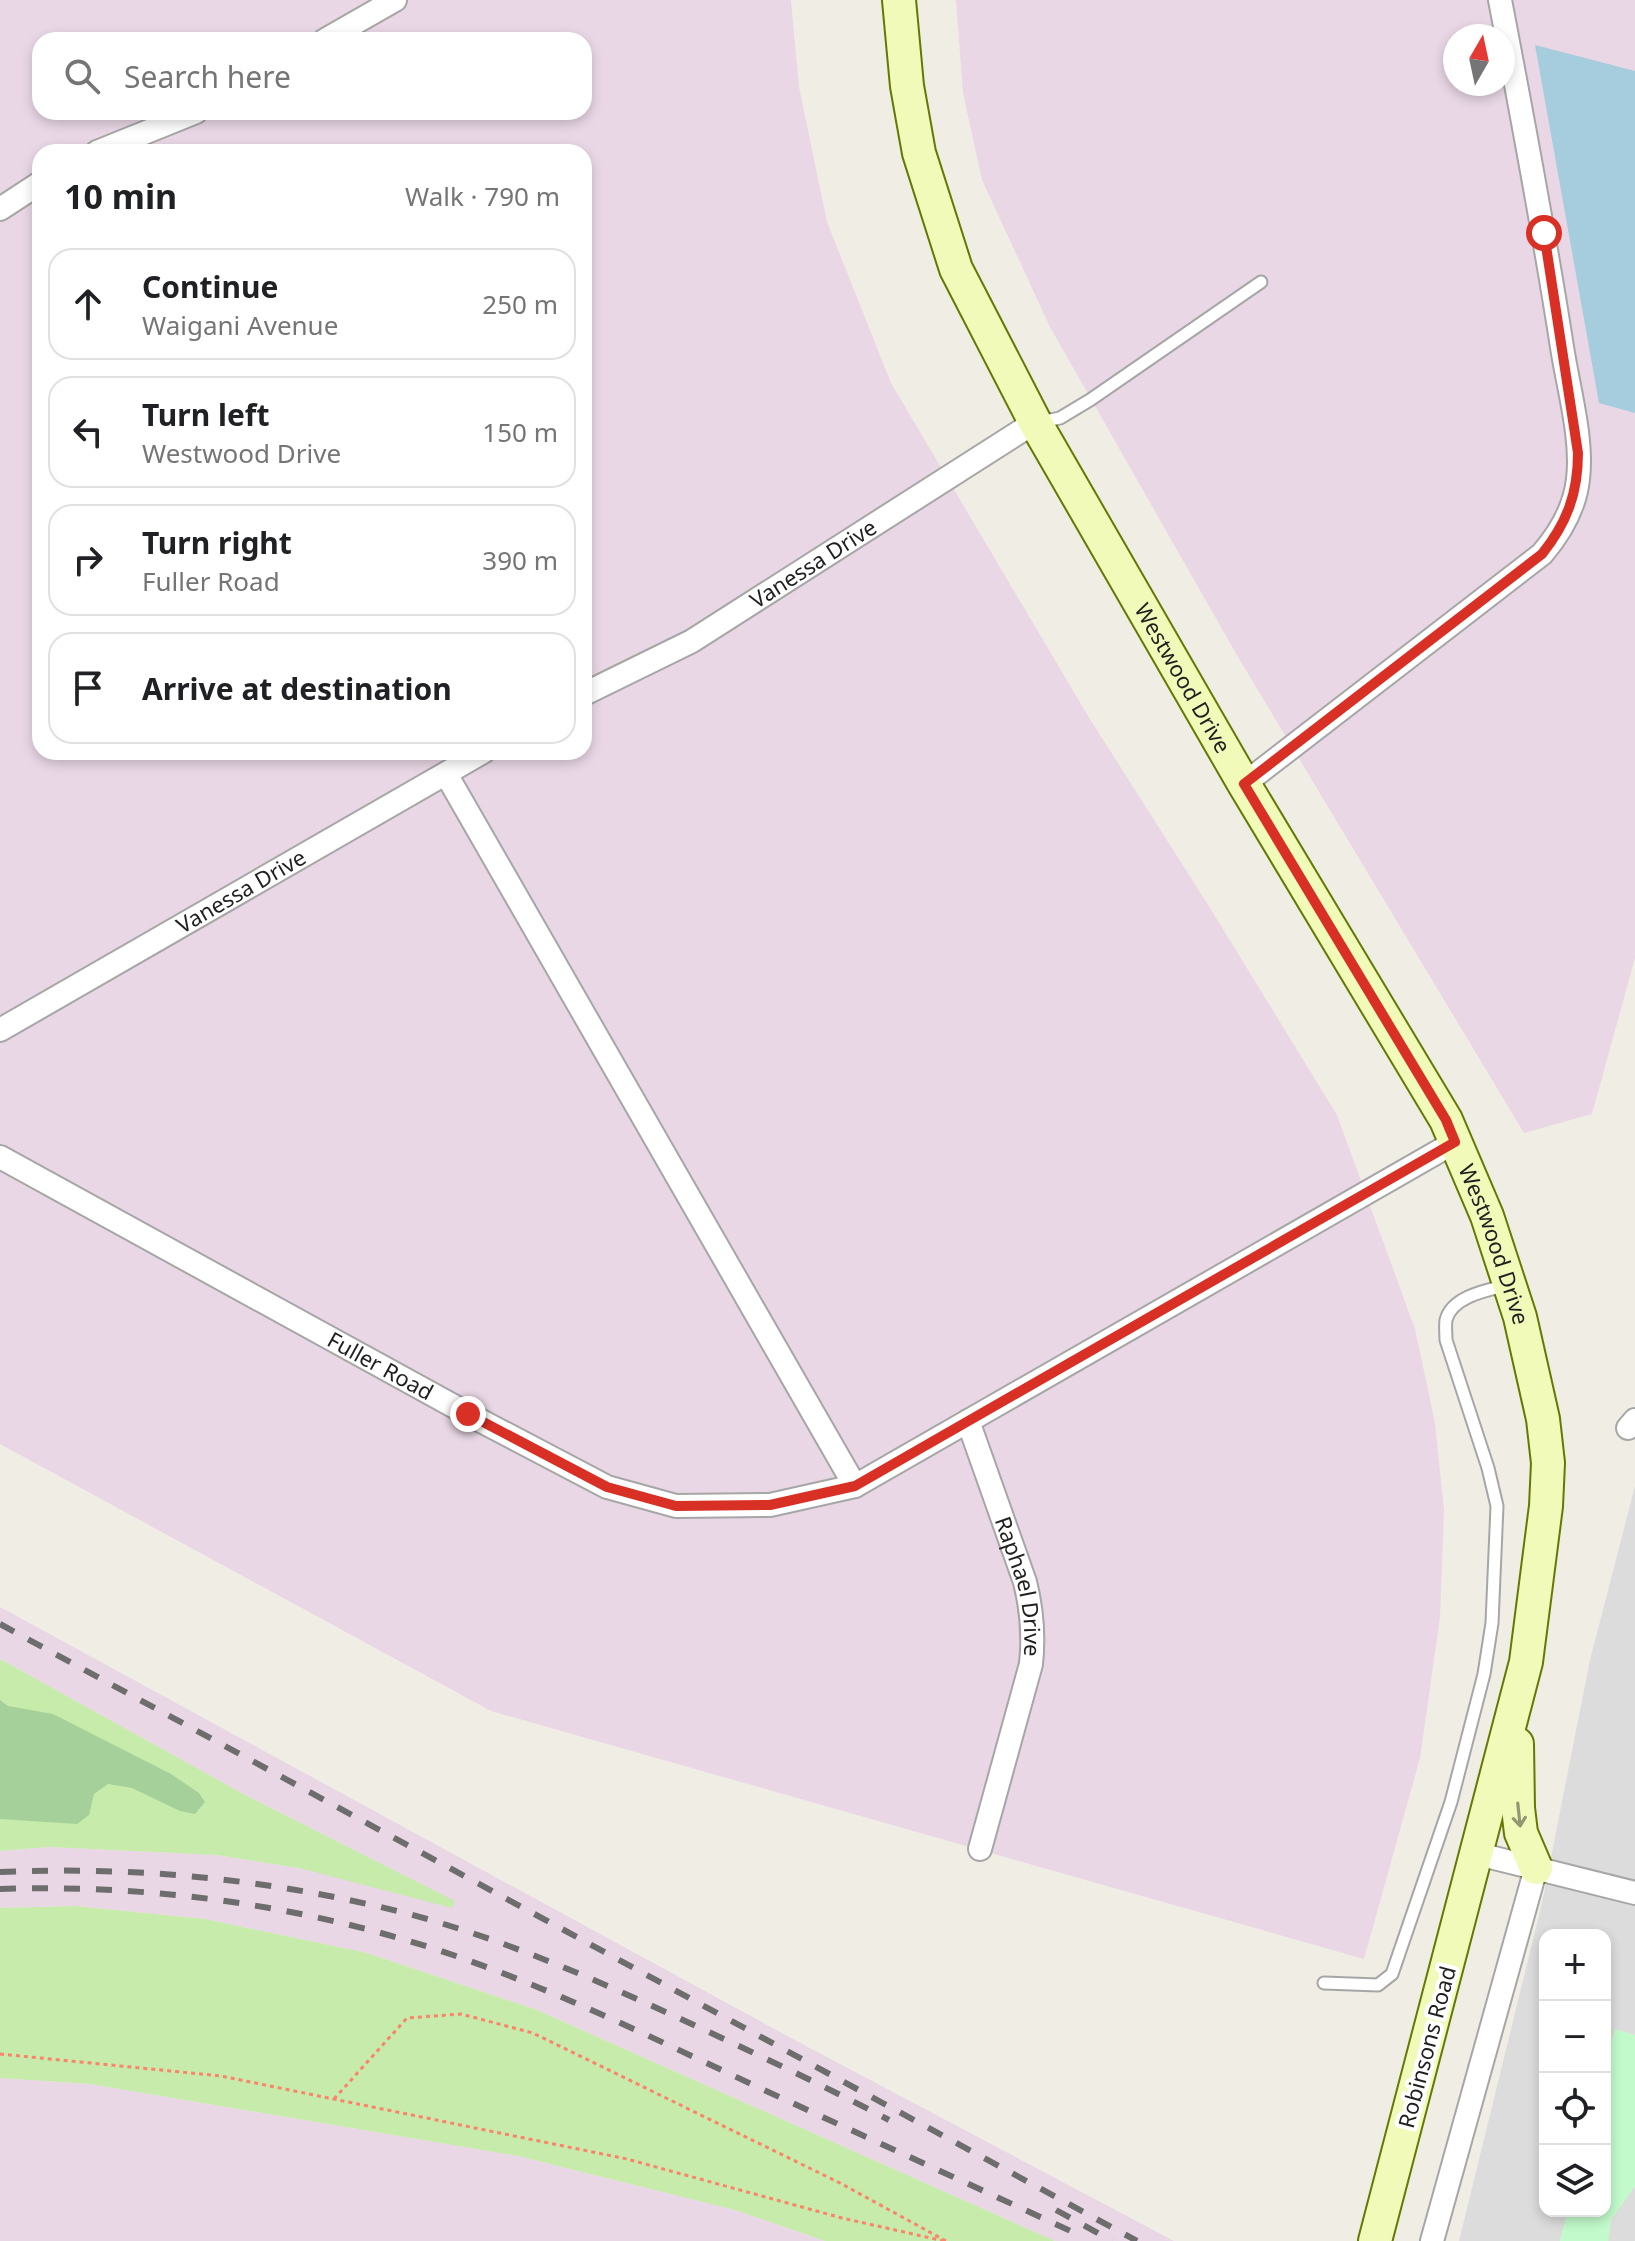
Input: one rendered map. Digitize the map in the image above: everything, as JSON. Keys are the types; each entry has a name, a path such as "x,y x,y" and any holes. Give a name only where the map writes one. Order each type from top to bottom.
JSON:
{"main road":[{"name":"Westwood Drive","path":"899,0 907,86 919,153 956,269 1035,422 1244,784 1446,1120 1487,1216 1520,1317 1543,1419 1548,1463 1539,1566 1521,1681 1478,1854"},
{"path":"1521,1681 1517,1745 1518,1808 1521,1833 1536,1868"},
{"name":"Robinsons Road","path":"1375,2241 1478,1854"}],"street":[{"path":"339,32 395,0"},
{"path":"1244,784 1542,554 1567,516 1574,497 1578,478 1575,432 1544,233 1500,0"},
{"path":"117,144 176,120"},
{"path":"0,209 32,188"},
{"name":"Vanessa Drive","path":"592,690 692,641 1035,422"},
{"name":"Vanessa Drive","path":"0,1030 470,760"},
{"path":"446,774 855,1486"},
{"name":"Fuller Road","path":"0,1157 607,1487 676,1506 770,1505 855,1486 1455,1142"},
{"name":"Raphael Drive","path":"968,1421 1025,1582 1031,1606 1033,1641 1031,1664 980,1849"},
{"path":"1478,1854 1635,1893"},
{"path":"1432,2241 1536,1868"}],"lane":[{"path":"1035,422 1060,418 1090,400 1261,282"},
{"path":"1324,1983 1378,1985 1392,1974 1458,1773 1484,1674 1490,1636 1497,1506 1488,1468 1446,1340 1446,1320 1451,1309 1473,1294 1509,1285"}],"path":[{"path":"333,2099 407,2018 461,2014 533,2033 840,2183 945,2241"},
{"path":"0,2054 221,2076 627,2159 842,2218 945,2241"}],"shaded area":[{"path":"0,0 791,0 799,87 827,222 891,383 1088,716 1337,1115 1415,1329 1435,1423 1444,1510 1440,1617 1420,1758 1364,1959 491,1711 0,1444"},
{"path":"956,0 1635,0 1635,958 1592,1114 1524,1133 1238,657 1050,327 982,180 963,93"},
{"path":"1635,1486 1635,2035 1615,2030 1611,2045 1611,1929 1539,1929 1539,2217 1566,2217 1560,2241 1459,2241 1542,1903 1590,1660"},
{"path":"0,1607 791,2038 1174,2241 1055,2241 537,2010 367,1953 205,1919 75,1906 0,1908 0,1851 50,1847 216,1855 299,1868 454,1901 247,1796 0,1659"},
{"path":"0,2078 90,2084 518,2156 735,2210 825,2241 0,2241"},
{"path":"1635,2186 1635,2241 1608,2241 1611,2220"}],"green space":[{"path":"0,1659 247,1796 455,1901 452,1908 299,1868 216,1855 50,1847 0,1851"},
{"path":"0,1700 8,1706 53,1714 171,1774 199,1793 205,1802 195,1814 180,1811 132,1788 108,1784 94,1794 89,1815 77,1824 0,1819"},
{"path":"75,1906 205,1919 367,1953 537,2010 1055,2241 825,2241 735,2210 518,2156 90,2084 0,2078 0,1908"},
{"path":"1615,2029 1635,2035 1635,2186 1611,2220 1608,2241 1560,2241 1566,2217 1611,2217 1611,2044"}],"water":[{"path":"1535,45 1635,71 1635,413 1599,403"}],"railway":[{"path":"0,1624 1137,2241"},
{"path":"0,1872 101,1871 202,1877 302,1891 438,1922 509,1946 614,1989 786,2068 889,2120"},
{"path":"0,1889 110,1890 220,1900 328,1920 435,1949 519,1979 601,2014 1075,2233"},
{"path":"1056,2210 1112,2241"}],"route":[{"path":"468,1414 607,1487 676,1506 770,1505 855,1486 1455,1142 1446,1120 1244,784 1542,554 1567,516 1578,478 1578,453 1544,233"}]}
